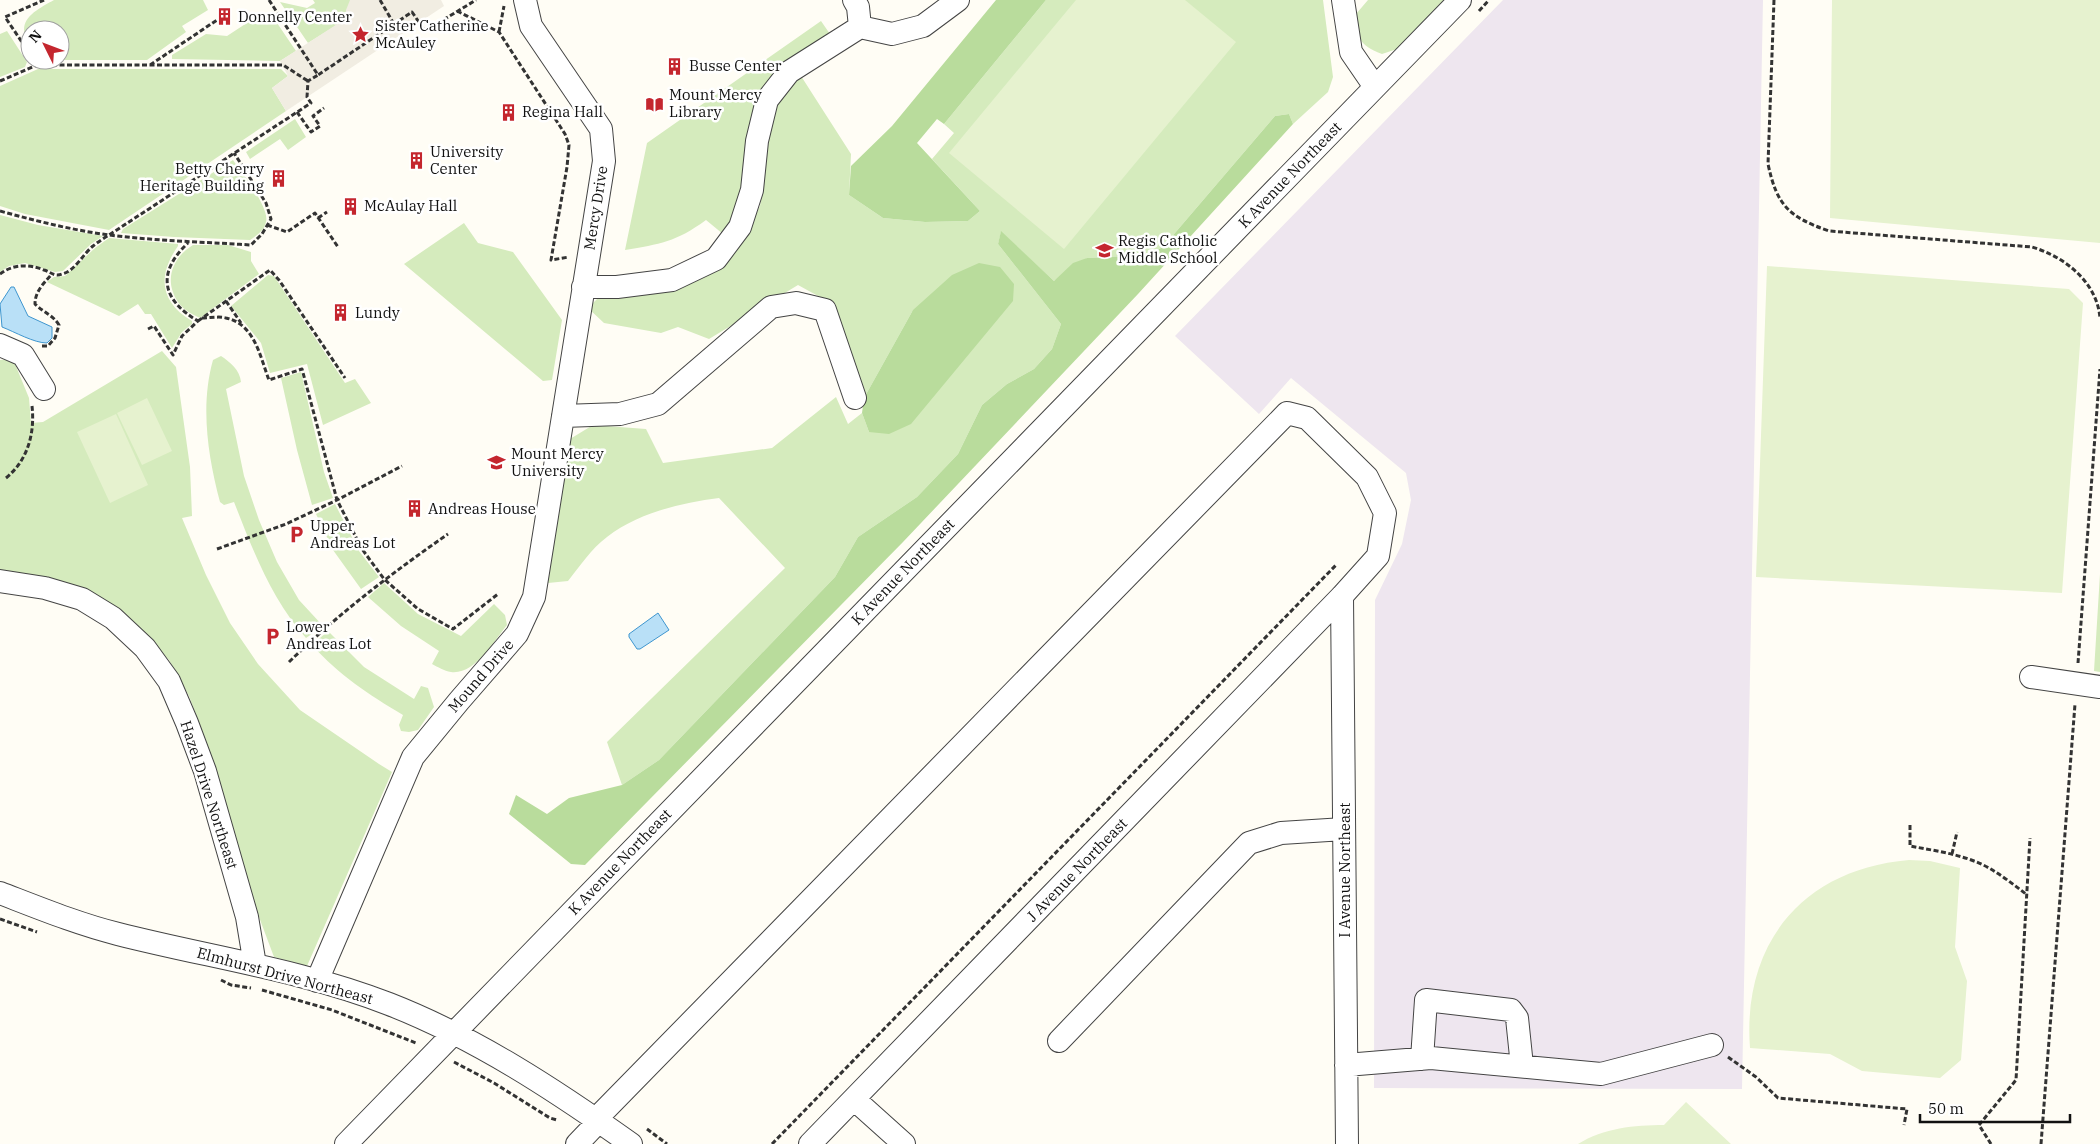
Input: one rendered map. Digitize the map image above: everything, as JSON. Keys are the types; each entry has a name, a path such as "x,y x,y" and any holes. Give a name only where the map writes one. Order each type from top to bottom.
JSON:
{"street":[{"name":"Mercy Drive","path":"525,0 531,26 601,129 604,161 582,287"},
{"path":"854,0 858,7 860,26"},
{"path":"582,287 617,287 672,280 716,258 740,227 752,190 757,141 767,100 789,72 860,26 892,34 924,26 958,0"},
{"path":"1343,0 1351,52 1375,87"},
{"name":"K Avenue Northeast","path":"346,1144 1460,0"},
{"name":"Mound Drive","path":"317,981 413,757 459,700 518,634 534,597 582,287"},
{"path":"563,416 620,414 658,404 770,307 796,303 825,310 854,398"},
{"path":"0,345 23,355 38,397"},
{"name":"J Avenue Northeast","path":"598,1120 1287,413 1307,418 1367,477 1384,513 1378,556 1342,596 855,1100 810,1144"},
{"name":"Hazel Drive Northeast","path":"0,581 45,588 82,599 113,618 145,648 169,682 205,771 247,916 255,965"},
{"name":"I Avenue Northeast","path":"1342,596 1346,1144"},
{"path":"2031,677 2100,687"},
{"path":"1060,1041 1249,844 1280,833 1344,828"},
{"name":"Elmhurst Drive Northeast","path":"0,893 116,934 255,965 317,981 389,1004 453,1034 514,1066 598,1120 631,1144"},
{"path":"1422,1059 1426,1000 1511,1010 1517,1018 1522,1066"},
{"path":"1346,1065 1431,1058 1601,1074 1712,1045"},
{"path":"855,1100 904,1144"},
{"path":"579,1141 598,1120"}],"path":[{"path":"0,17 5,17 44,0"},
{"path":"269,0 318,75"},
{"path":"380,0 394,24"},
{"path":"308,81 412,12 425,31 476,0"},
{"path":"499,32 505,0"},
{"path":"1774,0 1768,164 1773,188 1786,209 1806,223 1829,231 2032,247 2047,251 2060,258 2084,279 2095,295 2100,318"},
{"path":"457,11 499,32 565,134 569,145 551,260 575,256"},
{"path":"5,17 20,39"},
{"path":"149,65 217,20"},
{"path":"70,65 283,65 308,81"},
{"path":"0,81 25,70"},
{"path":"0,274 19,266 34,267 47,271 52,275 67,273 93,246 311,103 307,97 308,81"},
{"path":"297,112 311,132 320,126 312,116 324,108"},
{"path":"0,211 50,224 109,235 188,243 252,245 262,234 270,219 266,203 234,153"},
{"path":"318,218 327,212"},
{"path":"267,226 286,232 315,214 338,247"},
{"path":"188,243 178,252 170,264 168,286 177,307 198,321"},
{"path":"148,330 154,326 173,355 182,336 198,321 270,270 279,280 345,378"},
{"path":"38,346 48,346 55,338 59,325 54,317 41,310 36,304 35,297 52,275"},
{"path":"226,301 255,340 269,380 302,369 337,500 362,549 384,579 418,609 453,629 498,594"},
{"path":"202,318 226,317 241,323"},
{"path":"2077,669 2100,369"},
{"path":"6,478 22,461 30,441 38,397"},
{"path":"217,549 286,524 402,466"},
{"path":"289,662 384,579 448,534"},
{"path":"772,1144 1337,564"},
{"path":"2041,1144 2075,700"},
{"path":"1910,825 1910,846 1952,854 1975,861 1997,873 2027,895"},
{"path":"1952,854 1957,832"},
{"path":"1991,1144 1979,1125 2016,1080 2030,838"},
{"path":"1712,1045 1756,1077 1778,1098 1907,1109 1904,1125"},
{"path":"452,1061 494,1083 550,1118 558,1120 579,1141"}],"shaded area":[{"path":"350,0 441,0 444,6 286,111 272,88 288,76 280,61 345,19"},
{"path":"1503,0 1763,0 1742,1089 1374,1088 1375,600 1402,544 1411,500 1406,473 1291,378 1259,414 1175,336"}],"green space":[{"path":"54,0 203,0 208,10 182,26 186,32 147,60 70,60 70,20 27,20 34,12"},
{"path":"313,0 377,0 308,43 280,2 307,8 315,3"},
{"path":"996,0 1046,0 944,124 937,119 917,143 980,211 968,221 925,222 883,218 849,195 851,166 892,126"},
{"path":"1046,0 1323,0 1333,77 1328,92 1293,124 1289,114 1275,116 1163,247 1147,255 1087,258 1054,281 1001,232 998,244 1061,324 1052,349 1034,369 1007,384 982,405 958,454 917,497 858,537 835,577 659,760 622,785 607,742 785,568 719,498 675,506 632,521 601,542 568,581 548,583 570,439 593,425 646,429 663,463 772,448 836,397 848,424 862,413 869,432 913,310 864,398 829,302 798,285 709,339 678,327 661,333 604,323 588,308 599,297 643,293 743,239 760,206 773,110 791,82 801,76 851,154 849,195 883,218 925,222 968,221 980,211 932,159 954,133 944,124"},
{"path":"1076,0 1185,0 1236,42 1064,249 949,153"},
{"path":"1368,0 1445,0 1397,49 1382,54 1364,44 1359,35 1356,14"},
{"path":"1832,0 2100,0 2100,243 1830,218"},
{"path":"259,15 265,20 275,20 296,51 280,61 172,59 172,55 206,34 227,36"},
{"path":"821,21 830,34 783,68 744,201 723,234 706,220 676,238 625,250 647,143"},
{"path":"7,31 20,51 20,69 0,77 0,34"},
{"path":"281,69 288,76 272,88 286,111 109,230 25,214 0,206 0,86 36,70"},
{"path":"1289,114 1293,124 1138,294 903,542 585,865 571,864 509,814 516,795 547,814 569,798 622,785 659,760 835,577 858,537 917,497 958,454 982,405 1007,384 1034,369 1052,349 1061,324 998,244 1001,231 1054,281 1073,263 1087,258 1147,255 1163,247 1275,116"},
{"path":"295,119 306,137 288,150 280,139 250,159 246,152"},
{"path":"233,160 260,200 266,216 264,228 250,240 121,233 123,229"},
{"path":"0,215 38,225 103,236 91,244 63,271 55,272 25,263 9,266 0,272"},
{"path":"464,223 478,243 513,252 562,320 552,380 543,381 404,264"},
{"path":"109,238 178,244 167,268 165,288 173,305 181,314 192,321 192,324 182,332 172,348 151,314 145,314 138,304 119,316 47,282 54,277 65,276 95,248"},
{"path":"193,245 228,245 251,252 251,261 259,274 200,318 188,312 180,305 171,286 172,270 180,256"},
{"path":"979,263 1000,267 1014,284 1013,301 911,424 889,434 869,432 862,413 864,398 913,310 952,275"},
{"path":"1767,266 2069,289 2083,303 2062,593 1756,577"},
{"path":"268,275 274,276 345,383 355,379 371,403 323,425 307,364 270,373 261,343 231,306"},
{"path":"162,351 176,367 190,467 192,516 182,518 206,575 230,623 258,664 300,710 392,772 307,966 274,957 259,917 206,741 189,696 169,660 143,631 119,611 0,572 0,360 13,359 29,398 31,423 43,422"},
{"path":"221,356 234,367 239,374 241,382 226,389 244,476 259,520 277,562 299,600 323,626 306,638 283,607 264,573 234,502 224,505 220,502 209,449 206,413 209,377 213,360"},
{"path":"301,372 324,472 333,498 312,505 297,450 281,378"},
{"path":"147,398 172,451 142,465 117,413"},
{"path":"116,414 148,485 110,503 77,432"},
{"path":"335,504 359,551 379,577 361,589 333,550 316,514"},
{"path":"2100,574 2100,672 2094,671"},
{"path":"384,583 418,614 461,636 494,604 505,615 507,625 476,663 460,671 446,671 432,664 439,651 401,626 368,597"},
{"path":"328,631 364,667 414,699 421,686 428,688 434,707 418,730 401,731 399,725 403,715 355,684 312,645"},
{"path":"1909,860 1930,861 1960,868 1955,947 1967,981 1961,1060 1940,1078 1862,1071 1830,1054 1750,1048 1750,1010 1757,976 1769,945 1787,918 1810,896 1838,878 1871,866"},
{"path":"1686,1102 1731,1144 1578,1144 1598,1134 1620,1128 1664,1125"}],"water":[{"path":"11,287 14,287 28,316 52,327 52,338 47,343 30,339 2,327 0,304"},
{"path":"658,613 669,630 640,649 637,649 629,634"}],"place":[{"name":"Donnelly Center","path":"224,17"},
{"name":"Sister Catherine McAuley","path":"361,35"},
{"name":"Busse Center","path":"675,66"},
{"name":"Mount Mercy Library","path":"655,104"},
{"name":"Regina Hall","path":"508,112"},
{"name":"University Center","path":"416,161"},
{"name":"Betty Cherry Heritage Building","path":"278,178"},
{"name":"McAulay Hall","path":"350,206"},
{"name":"Regis Catholic Middle School","path":"1104,250"},
{"name":"Lundy","path":"341,313"},
{"name":"Mount Mercy University","path":"497,463"},
{"name":"Andreas House","path":"414,509"},
{"name":"Upper Andreas Lot","path":"296,535"},
{"name":"Lower Andreas Lot","path":"272,636"}]}
